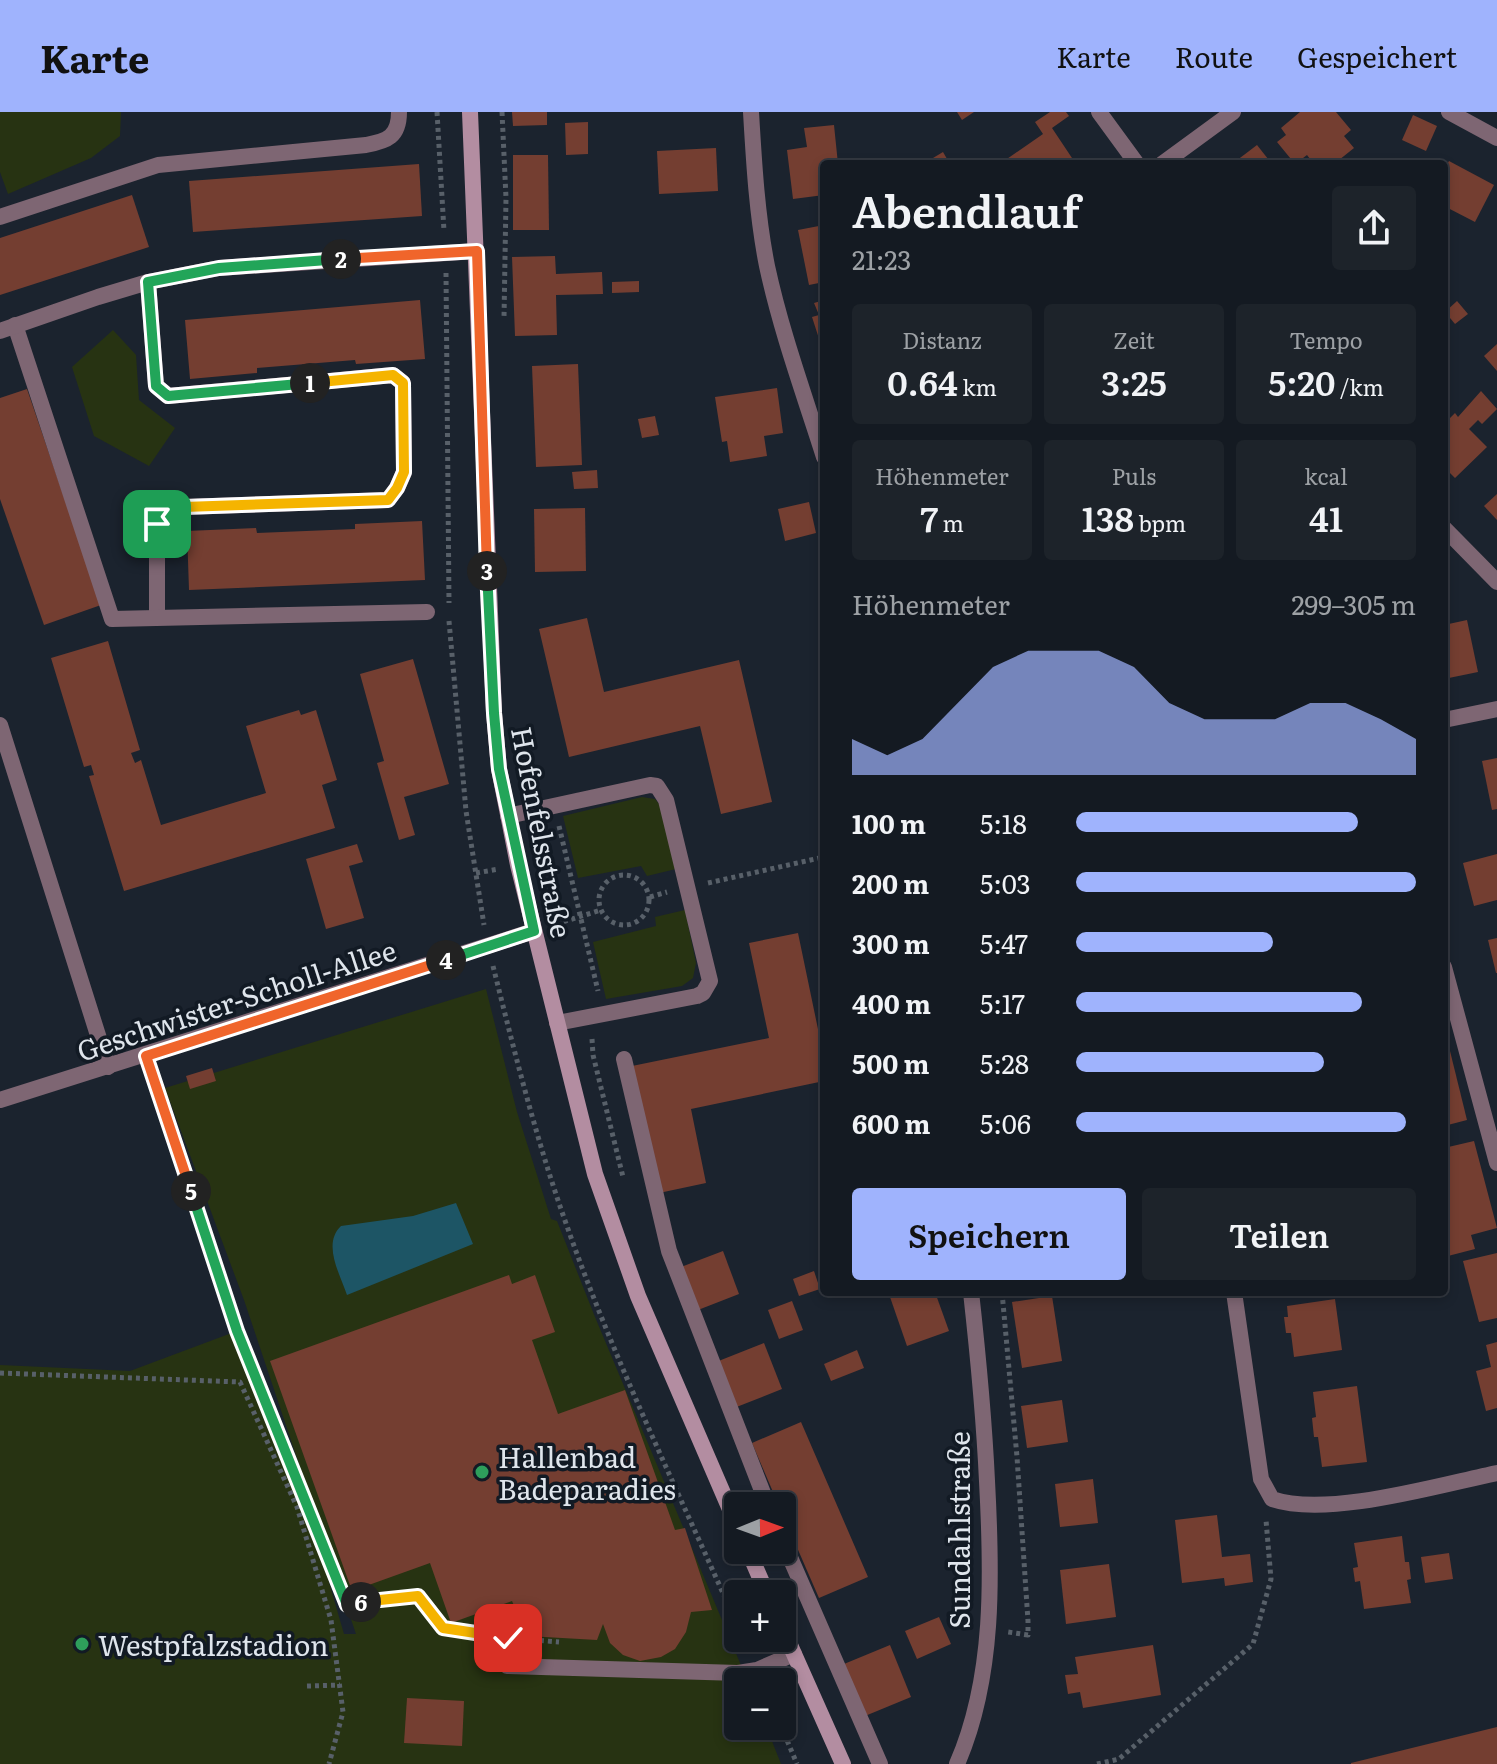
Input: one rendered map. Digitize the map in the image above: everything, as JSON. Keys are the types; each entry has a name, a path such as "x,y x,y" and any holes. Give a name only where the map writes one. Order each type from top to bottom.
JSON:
{"main road":[{"name":"Hofenfelsstraße","path":"470,112 494,713 499,769 534,931 595,1174 614,1233 667,1368 724,1496"},
{"path":"794,1654 843,1764"}],"street":[{"path":"0,217 158,165 386,141 394,134 399,112"},
{"path":"751,112 759,213 767,265 783,330 820,445"},
{"path":"1099,112 1134,160"},
{"path":"1167,160 1233,112"},
{"path":"1449,112 1497,138"},
{"path":"427,612 112,619 7,328 148,282 219,268 477,251"},
{"path":"148,282 156,386 168,396 393,375 403,383 404,472 388,500 184,507 163,511 157,524 157,616"},
{"path":"1448,532 1497,582"},
{"path":"1448,719 1497,709"},
{"path":"0,725 108,1067"},
{"path":"508,816 657,786 666,800 710,981 703,993 557,1023"},
{"name":"Geschwister-Scholl-Allee","path":"0,1100 534,931"},
{"path":"1448,982 1497,1163"},
{"path":"624,1059 669,1251 763,1492"},
{"name":"Sundahlstraße","path":"957,1764 982,1673 991,1588 982,1383 971,1296"},
{"path":"1234,1296 1249,1413 1261,1479 1272,1499 1290,1505 1320,1505 1391,1496 1497,1473"},
{"path":"793,1564 880,1764"},
{"path":"507,1666 738,1673 757,1670 794,1654"}],"path":[{"path":"687,888 820,858"},
{"path":"619,874 630,874 647,887 649,907 644,917 635,923 614,923 601,910 599,896 602,886 619,874"},
{"path":"534,931 601,910"},
{"path":"146,1056 237,1331 347,1605 374,1599 418,1596 443,1628 508,1638 507,1666"},
{"path":"1002,1296 1017,1457 1028,1635"},
{"path":"0,1373 240,1382 297,1507 331,1620 343,1712 329,1764"},
{"path":"1097,1764 1119,1759 1253,1644 1271,1579 1266,1520 1272,1499"},
{"path":"307,1686 340,1685"},
{"path":"787,1740 797,1764"}],"green space":[{"path":"0,112 121,112 120,136 91,158 8,194 0,172"},
{"path":"113,330 136,355 139,400 175,428 149,466 94,436 72,367"},
{"path":"642,797 655,799 663,809 676,869 647,876 641,866 578,878 563,816"},
{"path":"685,910 696,963 693,978 682,986 606,999 593,942 656,926 655,917"},
{"path":"486,989 517,1112 551,1219 557,1221 724,1625 724,1652 735,1652 742,1668 724,1668 724,1740 772,1740 781,1764 0,1764 0,1365 130,1371 237,1331 306,1503 344,1634 356,1634 244,1300 165,1088"}],"water":[{"path":"456,1203 473,1244 347,1295 333,1250 333,1241 341,1226 413,1216"}],"building":[{"path":"512,112 547,112 547,125 513,126"},
{"path":"957,112 974,112 962,120"},
{"path":"1050,112 1066,112 1069,116 1052,128 1073,160 1005,160 1043,134 1035,122"},
{"path":"1300,112 1336,112 1351,130 1344,136 1354,148 1339,160 1311,160 1307,155 1300,160 1292,160 1277,142 1286,135 1281,128"},
{"path":"1413,115 1437,126 1426,151 1402,140"},
{"path":"588,122 588,154 566,155 565,123"},
{"path":"834,125 838,160 820,160 820,196 793,199 787,150 807,147 804,128"},
{"path":"1257,145 1269,160 1237,160"},
{"path":"716,148 718,191 659,194 657,151"},
{"path":"943,152 948,160 930,160"},
{"path":"513,155 548,155 549,230 513,230"},
{"path":"1448,163 1494,185 1475,222 1448,208"},
{"path":"419,164 422,216 193,232 189,181"},
{"path":"132,195 149,247 0,295 0,238"},
{"path":"820,226 820,283 809,285 798,230"},
{"path":"555,256 556,274 602,272 603,294 556,295 557,335 515,336 512,257"},
{"path":"639,281 639,292 612,293 612,282"},
{"path":"420,300 425,359 356,364 355,360 257,368 257,373 190,379 185,320"},
{"path":"820,301 820,342 812,317 819,315 814,303"},
{"path":"1457,301 1468,314 1455,324 1448,316 1448,309"},
{"path":"1497,344 1497,371 1484,356"},
{"path":"578,364 582,465 536,467 532,366"},
{"path":"777,388 783,433 764,436 767,456 730,462 727,441 722,442 715,397"},
{"path":"27,389 101,605 44,625 0,499 0,398"},
{"path":"1481,391 1497,409 1482,424 1478,420 1469,429 1487,447 1455,478 1448,471 1448,420 1455,413 1458,417"},
{"path":"655,416 659,435 642,438 638,419"},
{"path":"597,470 598,488 574,489 572,472"},
{"path":"1497,494 1497,520 1484,506"},
{"path":"809,502 816,533 785,541 778,509"},
{"path":"585,508 586,571 535,572 534,509"},
{"path":"422,521 425,580 189,590 187,531 256,528 257,533 355,529 355,524"},
{"path":"587,618 604,692 739,660 772,802 721,814 700,726 569,757 539,629"},
{"path":"1467,620 1478,672 1448,678 1448,624"},
{"path":"108,641 140,750 131,753 135,763 141,760 161,825 266,793 246,726 299,710 301,715 316,710 337,780 322,785 335,828 124,891 89,776 94,775 91,765 84,767 51,658"},
{"path":"413,659 449,784 404,797 415,835 399,840 377,763 384,761 360,674"},
{"path":"1497,758 1497,809 1492,810 1482,761"},
{"path":"357,844 363,862 349,866 364,918 326,929 306,859"},
{"path":"1497,854 1497,900 1474,906 1463,863"},
{"path":"798,933 820,1039 820,1082 691,1109 706,1183 659,1193 632,1066 769,1038 749,943"},
{"path":"1497,938 1497,973 1496,973 1488,940"},
{"path":"1448,1052 1467,1120 1448,1125"},
{"path":"212,1068 216,1081 190,1089 186,1076"},
{"path":"1474,1141 1497,1228 1471,1235 1475,1249 1448,1256 1450,1240 1448,1147"},
{"path":"723,1251 739,1294 698,1310 681,1267"},
{"path":"1497,1253 1497,1318 1479,1322 1463,1261"},
{"path":"814,1271 820,1289 799,1296 793,1279"},
{"name":"Hallenbad Badeparadies","path":"509,1275 512,1284 535,1275 555,1332 532,1340 558,1414 625,1390 675,1530 685,1528 712,1610 691,1612 686,1632 675,1649 661,1657 640,1661 623,1655 610,1643 603,1624 597,1640 527,1636 512,1601 451,1623 430,1563 352,1591 270,1361"},
{"path":"936,1296 949,1331 907,1346 890,1297"},
{"path":"1052,1296 1062,1361 1022,1368 1012,1302"},
{"path":"1335,1299 1342,1350 1294,1357 1291,1333 1286,1333 1284,1317 1288,1317 1287,1306"},
{"path":"792,1301 803,1330 779,1339 768,1310"},
{"path":"1497,1342 1497,1408 1486,1411 1476,1371 1491,1367 1486,1345"},
{"path":"764,1343 782,1389 734,1408 716,1362"},
{"path":"857,1350 864,1368 831,1381 824,1364"},
{"path":"1357,1386 1367,1462 1322,1467 1318,1437 1314,1437 1312,1418 1316,1417 1313,1392"},
{"path":"1062,1400 1068,1442 1027,1448 1021,1406"},
{"path":"801,1422 868,1577 819,1598 796,1545 796,1492 773,1492 752,1443"},
{"path":"1093,1479 1098,1523 1060,1527 1055,1484"},
{"path":"1217,1515 1222,1557 1250,1554 1253,1582 1225,1586 1224,1578 1182,1583 1175,1520"},
{"path":"1402,1536 1405,1562 1409,1562 1411,1579 1407,1580 1411,1603 1364,1609 1360,1581 1355,1582 1353,1568 1358,1567 1354,1543"},
{"path":"1449,1553 1453,1579 1425,1583 1421,1557"},
{"path":"1109,1564 1116,1617 1066,1624 1060,1570"},
{"path":"939,1617 951,1644 917,1659 905,1631"},
{"path":"890,1645 911,1697 865,1716 844,1664"},
{"path":"1153,1645 1161,1695 1083,1708 1080,1692 1068,1694 1065,1675 1078,1674 1075,1657"},
{"path":"407,1698 464,1701 462,1746 404,1743"},
{"path":"1497,1727 1497,1764 1351,1764 1351,1763"}],"place":[{"name":"Hallenbad Badeparadies","path":"482,1472"},
{"name":"Westpfalzstadion","path":"82,1644"}],"route":[{"path":"157,524 163,511 184,507 388,500 404,472 403,383 393,375 168,396 156,386 148,282 219,268 477,251 494,713 499,769 534,931 146,1056 237,1331 347,1605 374,1599 418,1596 443,1628 508,1638"}]}
